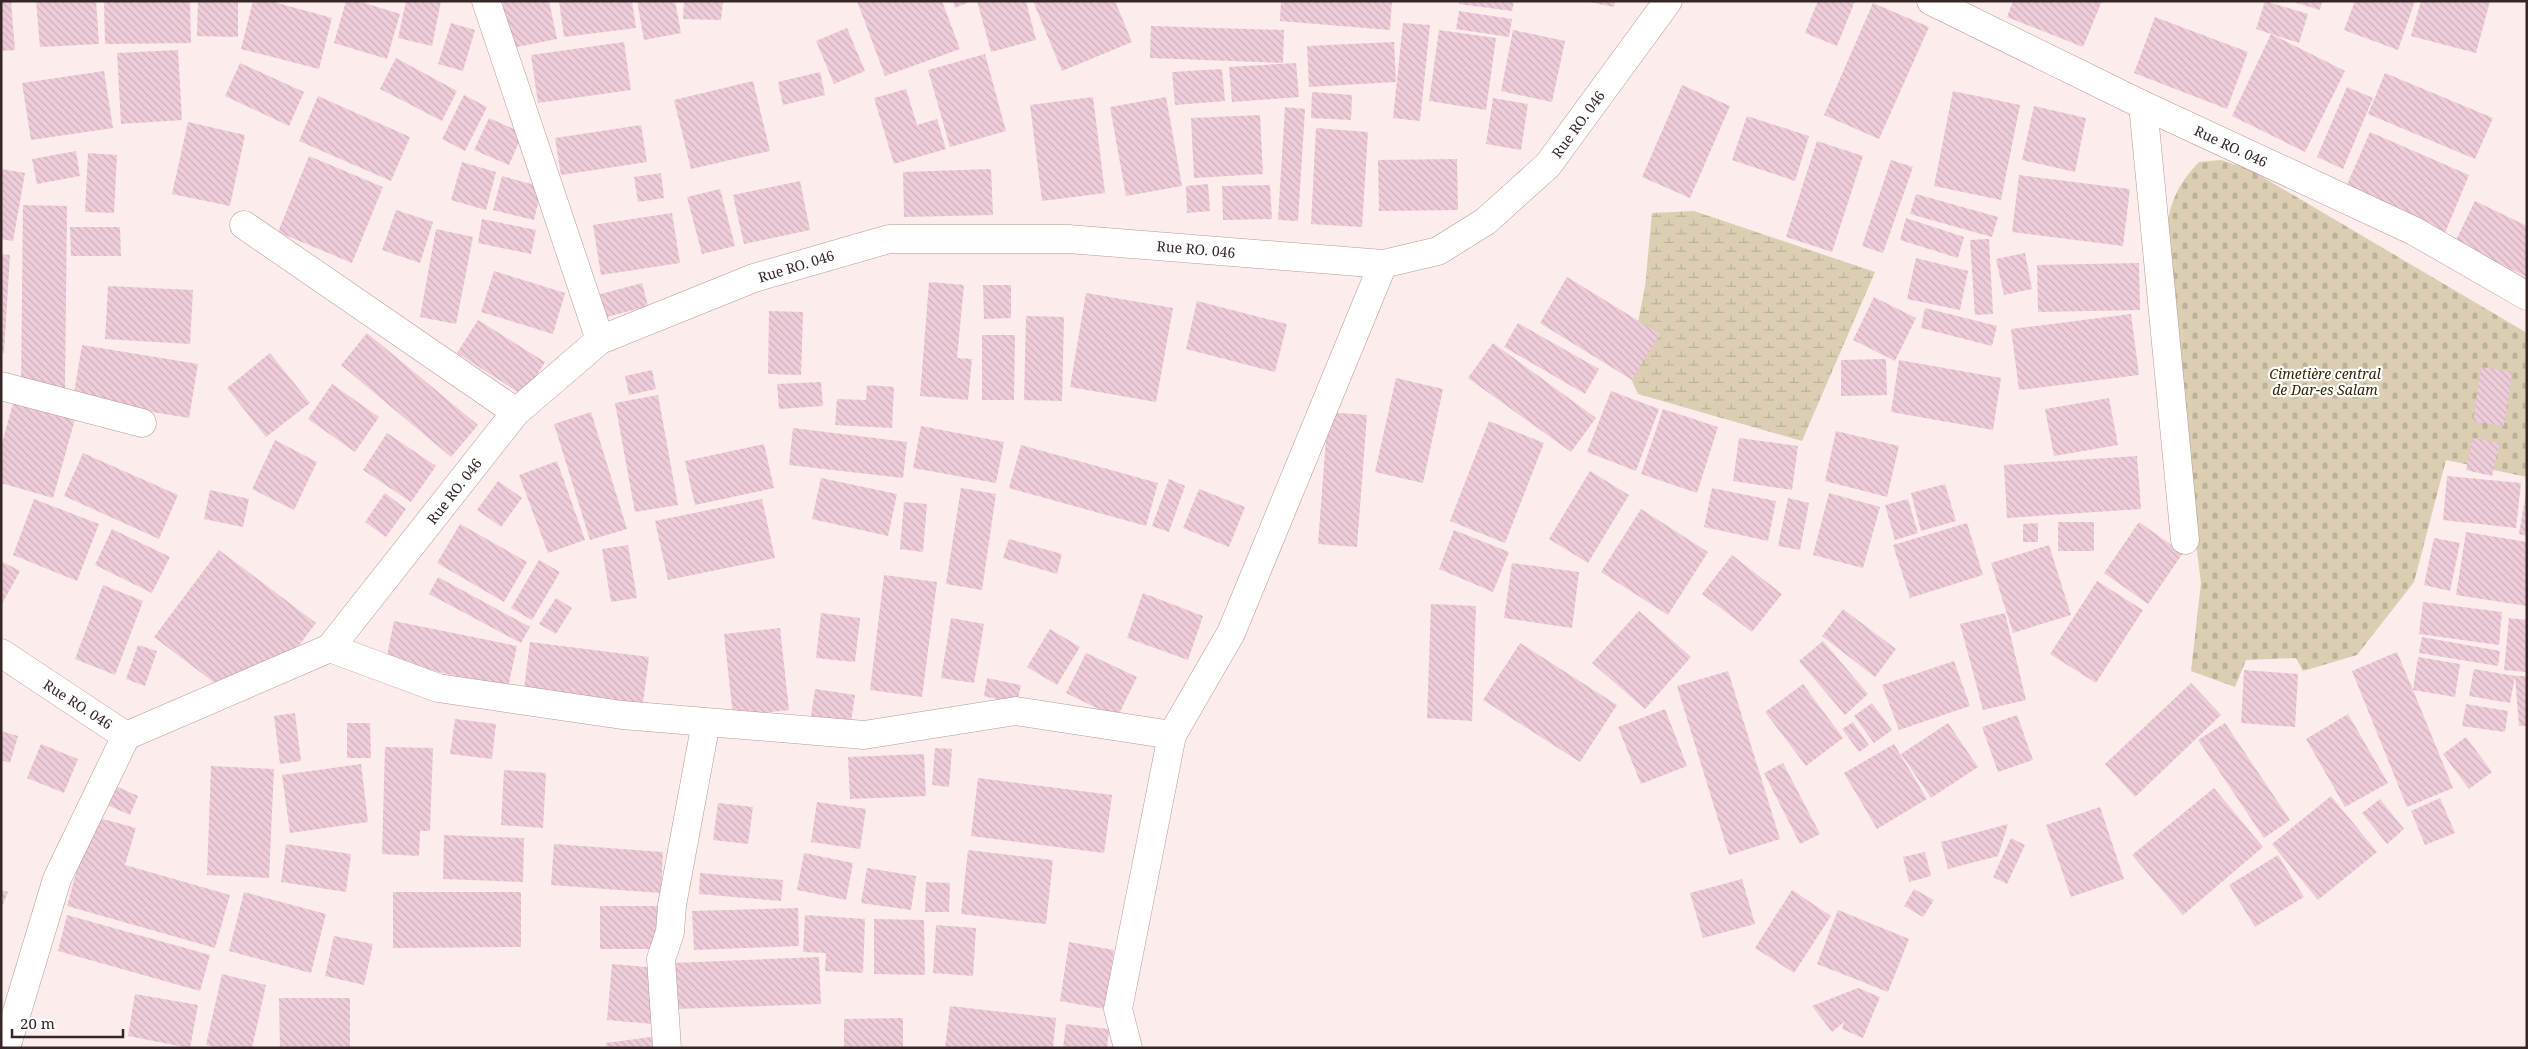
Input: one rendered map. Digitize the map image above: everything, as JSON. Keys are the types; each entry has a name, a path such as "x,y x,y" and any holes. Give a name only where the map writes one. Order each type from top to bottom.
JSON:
{"street":[{"path":"486,1 600,340"},
{"name":"Rue RO. 046","path":"1,653 126,736 330,648 516,412 600,340 754,278 889,238 1068,239 1383,264 1438,251 1486,220 1548,165 1668,1"},
{"name":"Rue RO. 046","path":"1931,1 2142,105 2414,231 2527,296"},
{"path":"2142,105 2185,540"},
{"path":"244,225 516,412"},
{"path":"1128,1048 1118,1009 1172,735 1231,633 1383,264"},
{"path":"1,386 142,423"},
{"path":"330,648 438,688 622,715 864,734 1016,710 1172,735"},
{"path":"667,1048 661,960 670,932 672,905 706,722"},
{"path":"6,1048 57,879 126,736"}],"green space":[{"name":"Cimetière central de Dar-es Salam","path":"2221,160 2249,169 2527,333 2527,477 2446,460 2414,582 2357,655 2303,671 2296,658 2246,660 2235,687 2191,671 2201,583 2189,486 2166,228 2177,192 2192,170 2199,162"},
{"path":"1694,211 1875,272 1802,441 1638,394 1628,372 1645,287 1652,213"}],"building":[{"path":"1,1 11,1 15,50 1,51"},
{"path":"36,1 96,1 99,44 40,47"},
{"path":"104,1 190,1 191,43 105,44"},
{"path":"198,1 238,1 238,37 197,36"},
{"path":"253,1 270,1 332,18 319,69 241,49"},
{"path":"346,1 358,1 400,14 387,59 334,43"},
{"path":"406,1 441,1 432,46 398,38"},
{"path":"502,1 549,1 557,39 512,48"},
{"path":"559,1 632,1 636,28 564,37"},
{"path":"637,1 675,1 681,33 644,40"},
{"path":"684,1 723,1 721,20 683,19"},
{"path":"857,1 942,1 960,49 885,76"},
{"path":"953,1 972,1 955,8"},
{"path":"977,1 1026,1 1036,40 991,52"},
{"path":"1033,1 1115,1 1132,42 1062,71"},
{"path":"1281,1 1392,1 1390,30 1280,21"},
{"path":"1459,1 1514,1 1512,11 1459,4"},
{"path":"1584,1 1615,1 1614,7"},
{"path":"1818,1 1855,1 1837,46 1805,33"},
{"path":"2013,1 2102,1 2083,47 2007,17"},
{"path":"2265,1 2308,14 2299,43 2256,29"},
{"path":"2290,1 2322,1 2320,10"},
{"path":"2355,1 2415,1 2398,50 2344,30"},
{"path":"2421,1 2490,1 2476,53 2411,36"},
{"path":"1873,3 1929,27 1879,139 1824,115"},
{"path":"1459,11 1512,19 1509,37 1456,29"},
{"path":"2155,17 2248,52 2227,109 2134,73"},
{"path":"451,23 475,30 463,71 438,64"},
{"path":"1403,23 1430,25 1420,121 1393,118"},
{"path":"1151,26 1284,30 1283,63 1150,58"},
{"path":"847,28 865,71 834,84 816,41"},
{"path":"1439,30 1496,38 1486,110 1429,101"},
{"path":"1513,30 1565,41 1552,102 1501,91"},
{"path":"2271,34 2345,71 2305,152 2232,116"},
{"path":"624,42 631,90 538,103 531,55"},
{"path":"1394,42 1396,82 1309,87 1307,46"},
{"path":"178,50 182,120 121,124 117,53"},
{"path":"985,54 1006,131 950,147 928,70"},
{"path":"396,58 457,91 442,121 380,89"},
{"path":"240,63 304,92 289,126 225,96"},
{"path":"1296,63 1299,97 1232,102 1229,67"},
{"path":"1222,69 1225,101 1175,105 1172,72"},
{"path":"104,71 113,128 31,140 22,83"},
{"path":"820,72 825,95 783,105 778,82"},
{"path":"2385,73 2493,118 2475,159 2368,114"},
{"path":"753,81 770,151 691,169 674,100"},
{"path":"1682,85 1730,106 1690,198 1642,177"},
{"path":"2347,87 2373,98 2343,169 2317,157"},
{"path":"906,89 917,125 937,119 946,149 894,164 874,98"},
{"path":"1953,91 2020,105 2001,200 1934,186"},
{"path":"1312,92 1352,95 1351,120 1311,118"},
{"path":"464,95 487,107 465,151 442,139"},
{"path":"318,96 410,137 391,181 299,141"},
{"path":"1093,97 1105,193 1042,201 1030,105"},
{"path":"1166,97 1182,186 1126,196 1110,107"},
{"path":"1493,98 1528,104 1521,150 1486,144"},
{"path":"2034,106 2086,118 2075,172 2022,160"},
{"path":"1285,107 1305,109 1298,221 1278,220"},
{"path":"1260,115 1263,174 1194,178 1191,118"},
{"path":"1747,116 1809,136 1795,181 1732,160"},
{"path":"489,118 523,133 509,165 474,150"},
{"path":"188,122 245,135 230,206 172,194"},
{"path":"641,125 647,162 561,175 555,138"},
{"path":"1316,128 1368,132 1362,227 1311,224"},
{"path":"2370,132 2469,175 2445,233 2345,189"},
{"path":"1817,141 1863,156 1832,252 1786,237"},
{"path":"76,151 80,176 37,184 32,159"},
{"path":"88,153 117,155 114,213 85,212"},
{"path":"309,156 383,187 352,263 278,232"},
{"path":"1457,159 1458,210 1379,211 1378,160"},
{"path":"1891,160 1913,167 1883,253 1862,246"},
{"path":"462,162 496,172 486,210 451,200"},
{"path":"1,169 25,173 13,241 1,239"},
{"path":"991,169 993,215 904,217 903,172"},
{"path":"661,173 664,198 638,202 634,177"},
{"path":"2019,175 2130,189 2123,246 2012,232"},
{"path":"502,176 542,187 534,220 493,210"},
{"path":"800,181 810,230 744,244 733,195"},
{"path":"1208,184 1210,211 1187,213 1186,186"},
{"path":"1270,185 1272,219 1223,220 1222,186"},
{"path":"720,189 735,246 702,254 687,197"},
{"path":"1916,194 1998,217 1992,237 1910,214"},
{"path":"2475,201 2527,226 2527,277 2455,242"},
{"path":"23,205 67,206 65,389 21,388"},
{"path":"396,210 433,222 420,263 382,250"},
{"path":"672,213 680,263 601,275 593,225"},
{"path":"1906,218 1964,237 1958,258 1900,240"},
{"path":"482,219 536,230 531,254 478,243"},
{"path":"70,227 120,227 121,256 71,256"},
{"path":"436,229 473,237 456,324 420,317"},
{"path":"1989,239 1993,314 1975,315 1970,240"},
{"path":"2025,253 2032,289 2004,295 1996,259"},
{"path":"1,254 10,255 4,353 1,353"},
{"path":"1916,258 1968,271 1960,310 1907,299"},
{"path":"2139,263 2140,310 2038,312 2037,265"},
{"path":"494,271 565,293 553,334 481,312"},
{"path":"1567,277 1660,334 1632,380 1540,323"},
{"path":"929,282 964,285 957,358 972,359 968,400 920,396"},
{"path":"642,283 648,306 603,318 597,295"},
{"path":"983,285 1011,285 1011,318 984,319"},
{"path":"108,286 193,290 190,344 105,339"},
{"path":"1086,293 1173,308 1156,402 1070,387"},
{"path":"1874,297 1916,318 1895,361 1853,340"},
{"path":"1197,301 1287,324 1275,372 1186,349"},
{"path":"1925,308 1997,326 1992,346 1921,328"},
{"path":"769,311 803,312 801,375 768,374"},
{"path":"2131,314 2139,375 2019,390 2011,329"},
{"path":"1026,316 1064,317 1062,401 1024,400"},
{"path":"478,320 545,362 524,396 457,353"},
{"path":"1518,323 1599,369 1585,394 1504,347"},
{"path":"367,333 478,425 451,457 341,365"},
{"path":"982,335 1015,335 1014,400 982,400"},
{"path":"1493,343 1596,418 1571,452 1468,378"},
{"path":"82,345 198,364 189,418 73,399"},
{"path":"270,353 310,403 266,437 227,388"},
{"path":"1886,359 1887,395 1841,396 1841,360"},
{"path":"1899,360 2001,378 1993,430 1891,412"},
{"path":"2481,367 2512,372 2504,426 2473,421"},
{"path":"652,370 656,389 629,395 625,376"},
{"path":"1396,378 1443,389 1423,483 1375,472"},
{"path":"821,382 823,406 779,409 777,384"},
{"path":"332,384 379,417 355,452 308,419"},
{"path":"867,385 894,387 892,428 835,425 837,399 866,400"},
{"path":"1611,391 1659,409 1636,471 1587,452"},
{"path":"658,395 678,505 635,512 615,403"},
{"path":"15,396 77,412 53,498 1,483 1,447"},
{"path":"2109,398 2118,445 2054,456 2045,409"},
{"path":"1663,409 1718,427 1697,493 1641,474"},
{"path":"591,412 627,529 590,540 554,424"},
{"path":"1328,412 1367,415 1357,547 1318,544"},
{"path":"1489,421 1544,443 1505,543 1450,521"},
{"path":"921,426 1004,442 996,483 913,468"},
{"path":"793,428 907,442 903,478 789,465"},
{"path":"1836,431 1899,446 1887,497 1825,481"},
{"path":"387,433 436,466 411,502 363,470"},
{"path":"1739,438 1798,446 1792,490 1733,481"},
{"path":"2473,438 2500,443 2492,476 2466,470"},
{"path":"275,440 317,462 294,510 252,489"},
{"path":"764,444 774,488 695,505 685,461"},
{"path":"1021,445 1158,483 1146,526 1009,488"},
{"path":"83,453 178,495 159,539 64,496"},
{"path":"2137,456 2141,509 2007,518 2004,465"},
{"path":"557,461 585,540 548,553 519,475"},
{"path":"1590,471 1629,495 1588,563 1549,539"},
{"path":"2447,476 2521,483 2516,528 2443,520"},
{"path":"821,478 897,494 888,536 812,519"},
{"path":"1169,479 1185,486 1169,532 1152,526"},
{"path":"498,481 522,498 501,527 477,510"},
{"path":"1945,484 1956,521 1921,531 1911,493"},
{"path":"961,488 996,494 982,590 946,584"},
{"path":"1712,488 1776,501 1768,541 1704,527"},
{"path":"1199,489 1245,507 1229,547 1183,528"},
{"path":"210,490 249,499 243,527 204,519"},
{"path":"385,493 406,509 386,537 365,522"},
{"path":"1829,493 1880,507 1863,568 1813,555"},
{"path":"2527,493 2527,536 2519,534"},
{"path":"1788,498 1809,503 1800,550 1778,546"},
{"path":"34,499 99,524 77,581 13,555"},
{"path":"762,499 775,558 668,580 655,521"},
{"path":"1908,499 1918,533 1895,540 1885,505"},
{"path":"904,502 927,504 923,552 900,549"},
{"path":"1641,509 1708,552 1668,615 1601,572"},
{"path":"2058,522 2094,522 2094,551 2058,551"},
{"path":"2139,522 2183,553 2148,604 2104,573"},
{"path":"1967,523 1983,575 1910,598 1893,545"},
{"path":"2038,523 2038,542 2023,542 2023,524"},
{"path":"460,524 527,562 504,602 437,563"},
{"path":"112,529 170,557 152,593 95,565"},
{"path":"1454,530 1509,552 1493,592 1439,569"},
{"path":"2466,532 2527,542 2527,606 2456,595"},
{"path":"2434,538 2460,543 2450,591 2424,585"},
{"path":"1009,539 1062,554 1057,574 1003,558"},
{"path":"628,545 637,598 611,602 602,549"},
{"path":"2049,545 2071,615 2013,633 1991,563"},
{"path":"219,550 316,623 290,657 220,687 154,637"},
{"path":"1732,555 1782,594 1752,632 1702,594"},
{"path":"539,560 560,572 532,620 511,608"},
{"path":"1,561 20,571 1,606"},
{"path":"1512,563 1579,572 1572,628 1504,618"},
{"path":"884,575 937,582 922,697 870,690"},
{"path":"438,577 530,627 521,643 429,594"},
{"path":"2097,581 2143,610 2096,683 2050,654"},
{"path":"103,585 143,601 115,675 75,659"},
{"path":"1143,593 1203,616 1188,660 1127,638"},
{"path":"556,598 572,608 556,634 539,624"},
{"path":"2423,602 2502,612 2499,645 2419,634"},
{"path":"1431,604 1476,606 1472,721 1427,718"},
{"path":"1843,609 1896,649 1875,677 1822,636"},
{"path":"1639,611 1691,657 1645,709 1592,663"},
{"path":"821,613 860,618 855,662 816,658"},
{"path":"2005,613 2026,700 1983,710 1960,624"},
{"path":"951,618 984,624 974,683 941,678"},
{"path":"2509,618 2527,620 2527,672 2504,670"},
{"path":"394,621 517,646 508,687 386,661"},
{"path":"780,628 789,710 733,716 724,634"},
{"path":"1050,629 1080,647 1057,685 1027,667"},
{"path":"2422,637 2500,651 2498,666 2419,653"},
{"path":"1823,641 1868,694 1845,715 1799,661"},
{"path":"530,642 649,657 643,703 524,689"},
{"path":"1520,643 1617,705 1580,762 1483,700"},
{"path":"138,645 157,651 145,686 126,679"},
{"path":"2397,652 2453,788 2407,807 2352,671"},
{"path":"1086,653 1137,677 1117,718 1066,693"},
{"path":"2418,657 2460,664 2455,697 2413,690"},
{"path":"1954,661 1970,706 1899,730 1882,685"},
{"path":"2474,669 2515,676 2510,703 2469,696"},
{"path":"2244,670 2298,674 2295,727 2241,723"},
{"path":"1728,671 1780,839 1729,855 1677,686"},
{"path":"2515,676 2527,676 2527,726 2519,726"},
{"path":"987,678 1021,685 1017,704 984,696"},
{"path":"2191,683 2221,715 2135,797 2105,764"},
{"path":"1803,684 1843,738 1806,766 1765,712"},
{"path":"815,689 855,695 851,722 811,716"},
{"path":"1872,703 1892,730 1874,743 1854,716"},
{"path":"2466,704 2508,711 2505,732 2462,726"},
{"path":"1665,709 1687,766 1641,784 1618,727"},
{"path":"295,713 301,761 280,764 274,716"},
{"path":"2348,714 2388,783 2345,807 2306,739"},
{"path":"2017,715 2033,760 1998,772 1982,727"},
{"path":"455,719 496,724 492,759 450,754"},
{"path":"1853,722 1869,745 1859,752 1842,729"},
{"path":"347,723 370,723 371,758 347,758"},
{"path":"1948,723 1978,767 1931,798 1901,754"},
{"path":"2225,723 2290,820 2264,838 2198,740"},
{"path":"1,731 18,736 10,763 1,760"},
{"path":"2466,737 2492,772 2469,789 2443,754"},
{"path":"41,744 78,759 64,793 27,778"},
{"path":"1894,744 1927,799 1877,829 1844,773"},
{"path":"385,747 433,748 430,831 420,831 419,856 382,854"},
{"path":"935,748 952,749 949,787 932,785"},
{"path":"924,754 926,796 850,799 848,757"},
{"path":"1783,763 1820,834 1800,844 1764,773"},
{"path":"361,764 368,822 290,833 282,775"},
{"path":"211,766 274,769 269,878 207,875"},
{"path":"504,770 546,773 543,828 501,825"},
{"path":"978,778 1112,795 1104,853 971,836"},
{"path":"111,784 138,796 130,815 103,803"},
{"path":"2214,788 2263,847 2183,915 2132,855"},
{"path":"2331,796 2377,852 2318,900 2272,844"},
{"path":"2440,798 2455,833 2425,845 2411,811"},
{"path":"2380,799 2404,829 2387,844 2362,813"},
{"path":"817,802 866,809 860,849 811,842"},
{"path":"718,803 753,807 748,844 713,840"},
{"path":"2100,807 2124,879 2071,897 2046,825"},
{"path":"92,816 136,828 125,865 230,895 215,948 67,906"},
{"path":"2008,824 1998,856 1948,869 1941,842"},
{"path":"444,835 524,838 523,882 443,879"},
{"path":"2011,838 2025,845 2007,884 1993,877"},
{"path":"286,844 351,854 346,892 281,882"},
{"path":"554,844 663,852 661,893 551,885"},
{"path":"968,850 1053,860 1046,924 961,914"},
{"path":"1925,852 1931,876 1909,882 1903,857"},
{"path":"804,853 853,863 846,900 797,890"},
{"path":"2278,855 2304,897 2255,927 2229,885"},
{"path":"867,868 916,876 911,910 861,903"},
{"path":"700,873 783,880 781,901 699,894"},
{"path":"1742,879 1755,924 1703,938 1690,893"},
{"path":"926,882 950,883 949,912 925,912"},
{"path":"1914,889 1934,900 1923,917 1904,906"},
{"path":"1,890 8,892 1,909"},
{"path":"1792,890 1831,916 1794,973 1755,948"},
{"path":"244,892 326,914 311,973 229,951"},
{"path":"393,892 521,892 521,947 393,948"},
{"path":"600,906 662,906 662,949 600,949"},
{"path":"798,908 799,946 694,950 692,911"},
{"path":"1838,910 1909,939 1888,992 1817,964"},
{"path":"67,915 210,955 200,991 58,951"},
{"path":"805,915 865,919 863,973 825,971 826,953 803,952"},
{"path":"874,919 924,920 925,975 874,974"},
{"path":"936,925 976,928 973,976 933,973"},
{"path":"334,936 373,944 364,985 325,976"},
{"path":"1069,942 1114,950 1105,1009 1060,1001"},
{"path":"819,957 821,1004 675,1009 674,963"},
{"path":"612,964 657,968 653,1024 607,1020"},
{"path":"222,974 266,985 252,1048 220,1048 206,1045"},
{"path":"1858,988 1880,997 1863,1038 1842,1029 1844,1022 1832,1032 1812,1006"},
{"path":"135,994 198,1005 190,1048 128,1036"},
{"path":"279,998 350,998 350,1048 280,1048"},
{"path":"950,1006 1056,1018 1053,1048 945,1048"},
{"path":"903,1018 903,1048 844,1048 844,1019"},
{"path":"1066,1024 1109,1029 1107,1048 1063,1048"},
{"path":"658,1036 660,1048 607,1048 606,1043"}]}
